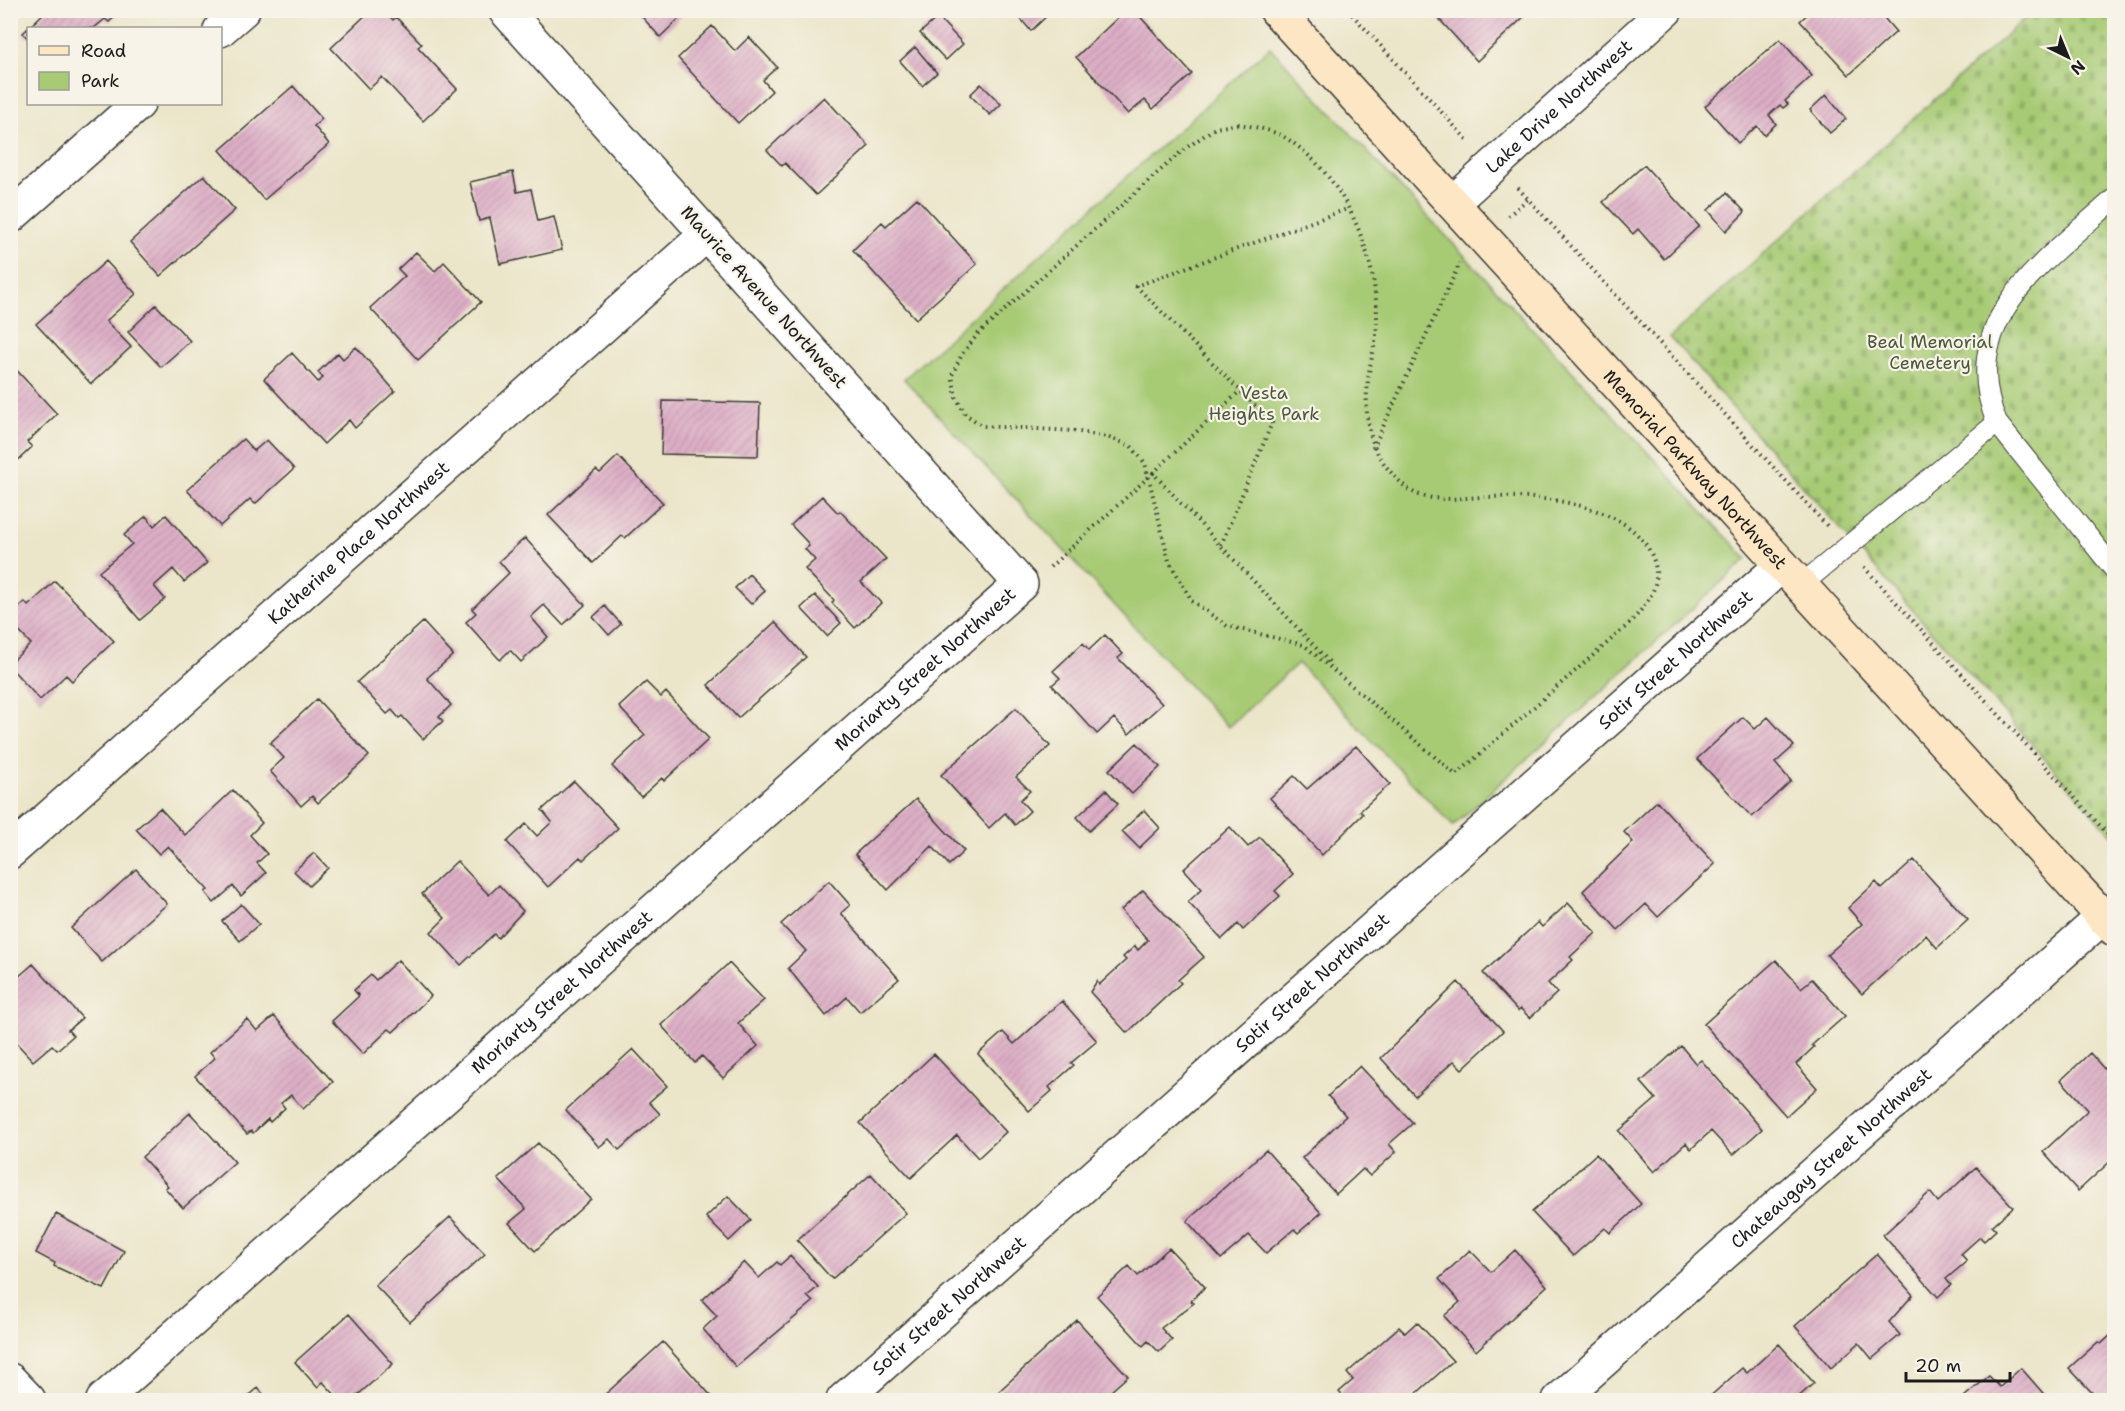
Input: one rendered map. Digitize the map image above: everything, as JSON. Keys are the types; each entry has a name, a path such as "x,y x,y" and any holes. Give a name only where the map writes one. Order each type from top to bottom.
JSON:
{"street":[{"path":"222,28 243,10"},
{"name":"Maurice Avenue Northwest","path":"505,10 1022,584"},
{"name":"Memorial Parkway Northwest","path":"1276,10 2109,923"},
{"name":"Lake Drive Northwest","path":"1452,203 1666,10"},
{"path":"10,217 137,105"},
{"name":"Katherine Place Northwest","path":"10,852 707,234"},
{"name":"Sotir Street Northwest","path":"843,1401 1791,575"},
{"name":"Moriarty Street Northwest","path":"103,1401 1022,584"},
{"name":"Chateaugay Street Northwest","path":"1559,1401 2109,923"},
{"path":"10,1380 29,1401"}],"lane":[{"path":"2115,199 2009,299 1996,324 1988,349 1985,376 1988,399 1997,423 2115,569"},
{"path":"1791,575 1846,547 1997,423"}],"path":[{"path":"1348,10 1476,150 1528,199 2115,841"},
{"path":"1238,124 1264,129 1288,139 1312,158 1337,189 1369,256 1375,286 1377,324 1367,384 1366,418 1373,448 1409,490 1438,499 1489,496 1536,498 1581,506 1618,520 1641,536 1654,557 1657,578 1651,598 1629,624 1456,775 1339,672 1304,645 1227,626 1192,601 1169,561 1144,463 1131,446 1107,437 1074,431 983,426 965,414 956,397 952,375 962,354 978,334 1182,151 1215,128 1238,124"},
{"path":"1373,448 1461,261 1483,238 1528,199"},
{"path":"1221,545 1272,423 1136,286 1347,209"},
{"path":"1022,584 1044,573 1240,391"},
{"path":"1153,473 1339,672"}],"green space":[{"name":"Beal Memorial Cemetery","path":"2033,11 2114,11 2114,837 1670,337"},
{"name":"Vesta Heights Park","path":"1270,47 1747,559 1453,826 1298,663 1228,727 904,379"}],"building":[{"path":"47,10 122,10 109,22 105,19 95,27 29,27"},
{"path":"371,10 384,10 393,20 396,17 422,44 418,47 457,89 423,121 382,77 369,89 331,48"},
{"path":"636,10 688,10 660,37"},
{"path":"1013,10 1053,10 1031,31"},
{"path":"1126,10 1134,10 1192,74 1153,109 1145,100 1128,114 1076,57"},
{"path":"1431,10 1531,10 1477,61"},
{"path":"1812,10 1895,10 1885,19 1896,32 1849,75 1800,21"},
{"path":"938,17 963,44 946,60 920,33"},
{"path":"712,26 735,51 749,37 777,67 763,80 772,91 738,123 678,58"},
{"path":"1780,39 1812,76 1785,101 1788,104 1783,108 1780,105 1769,115 1776,124 1764,135 1757,126 1738,143 1705,106"},
{"path":"915,47 937,73 922,86 900,61"},
{"path":"981,84 1001,104 990,115 970,95"},
{"path":"293,86 322,119 314,126 329,144 264,200 220,150"},
{"path":"1826,95 1846,119 1830,133 1810,110"},
{"path":"824,97 869,146 816,195 785,163 782,166 767,150"},
{"path":"1644,165 1699,226 1664,259 1638,229 1633,234 1603,202"},
{"path":"513,172 517,192 531,189 538,221 554,217 562,250 500,264 490,218 479,221 470,182"},
{"path":"204,175 235,210 160,276 130,242"},
{"path":"1727,193 1745,212 1726,231 1708,210"},
{"path":"917,198 977,264 916,319 853,250 882,222 886,226"},
{"path":"416,252 435,271 444,262 481,302 418,360 370,308 405,276 398,269"},
{"path":"106,261 136,294 106,321 131,347 91,384 36,324"},
{"path":"156,305 190,341 161,367 128,332"},
{"path":"356,347 395,391 355,428 349,420 324,444 264,379 292,353 318,382 323,378 318,372 338,353 343,359"},
{"path":"10,363 57,414 27,442 32,447 13,465"},
{"path":"663,401 760,403 758,456 661,454"},
{"path":"243,439 254,451 267,440 294,469 255,504 250,499 220,526 187,490"},
{"path":"618,456 663,503 625,538 622,536 593,563 548,515 596,470 600,473"},
{"path":"822,496 838,513 840,511 886,559 861,582 881,603 855,628 832,603 834,600 805,569 815,560 805,549 809,546 807,542 791,525"},
{"path":"166,515 207,563 184,582 173,569 154,586 165,599 140,620 99,572 132,544 124,535 146,516 154,526"},
{"path":"525,538 585,605 563,625 544,605 531,617 548,637 521,662 510,650 500,660 466,622 476,613 472,609 509,573 499,561"},
{"path":"749,574 765,591 751,604 735,588"},
{"path":"55,581 114,641 72,681 66,675 40,700 10,667 10,663 31,644 10,622 10,615 25,602 28,606"},
{"path":"815,595 841,623 827,636 801,608"},
{"path":"605,606 621,624 609,635 593,617"},
{"path":"423,622 453,655 427,678 451,705 439,717 443,721 423,739 402,716 399,718 392,710 387,714 357,682"},
{"path":"775,622 806,657 738,718 708,685"},
{"path":"1105,635 1123,654 1118,658 1162,704 1129,734 1114,718 1097,734 1052,685 1060,678 1053,671 1083,643 1089,650"},
{"path":"646,682 661,697 666,692 709,739 664,781 662,778 641,797 612,766 645,735 619,707"},
{"path":"317,699 369,756 318,803 312,796 301,806 270,771 284,758 270,743"},
{"path":"1016,708 1050,746 1016,777 1030,791 1020,800 1030,811 1015,825 1005,813 989,828 941,775"},
{"path":"1743,717 1755,729 1768,717 1794,746 1775,763 1791,781 1752,817 1697,759"},
{"path":"1137,743 1160,767 1132,794 1109,770"},
{"path":"1356,746 1390,784 1360,811 1363,814 1322,855 1270,798 1294,776 1307,789"},
{"path":"574,781 618,828 583,860 580,857 548,887 507,842 526,824 537,836 552,822 542,810"},
{"path":"233,790 262,823 250,835 267,854 257,863 266,873 241,896 233,886 214,903 205,892 208,890 168,846 159,854 136,829 160,808 185,835"},
{"path":"1106,790 1118,804 1089,831 1077,817"},
{"path":"916,799 964,851 949,865 932,846 888,890 855,854"},
{"path":"1657,801 1715,864 1658,917 1646,904 1618,930 1583,891 1633,842 1624,832"},
{"path":"1144,810 1160,828 1139,848 1122,831"},
{"path":"1230,827 1248,847 1260,837 1293,874 1275,891 1280,896 1243,930 1238,924 1222,939 1188,902 1202,889 1184,869"},
{"path":"314,853 328,868 309,886 294,871"},
{"path":"1914,860 1968,920 1937,948 1926,935 1862,994 1827,955 1862,924 1848,908 1876,882 1882,889"},
{"path":"457,861 489,895 499,885 523,911 498,938 494,934 461,965 431,932 445,918 422,894"},
{"path":"136,869 167,904 102,962 71,928"},
{"path":"829,881 850,905 841,913 899,979 860,1012 847,997 826,1016 788,968 806,951 781,924"},
{"path":"1143,890 1204,957 1178,980 1181,983 1127,1033 1090,992 1097,981 1099,985 1126,960 1123,957 1135,946 1138,950 1148,940 1121,910"},
{"path":"1568,903 1596,933 1570,957 1573,960 1548,983 1557,993 1530,1018 1521,1009 1518,1011 1483,973 1538,922 1542,927"},
{"path":"241,904 259,924 240,941 222,921"},
{"path":"398,960 431,996 393,1032 389,1029 363,1054 332,1021 359,996 354,990 371,975 376,980"},
{"path":"1776,960 1801,988 1812,979 1845,1016 1812,1045 1814,1047 1796,1064 1817,1088 1786,1116 1704,1024"},
{"path":"729,963 764,1000 738,1023 758,1046 723,1078 702,1056 695,1063 661,1025"},
{"path":"33,964 82,1018 68,1030 73,1036 57,1050 52,1045 33,1061 10,1036 10,984"},
{"path":"1458,982 1503,1031 1462,1069 1454,1061 1415,1096 1381,1058"},
{"path":"1062,1001 1097,1041 1071,1063 1074,1065 1049,1087 1052,1091 1029,1111 978,1054 1003,1032 1014,1044"},
{"path":"274,1016 333,1082 303,1109 291,1095 281,1103 285,1108 270,1122 268,1119 253,1133 251,1131 247,1134 195,1076 215,1058 210,1052 247,1019 257,1031"},
{"path":"1681,1046 1696,1064 1701,1060 1762,1129 1733,1155 1711,1131 1691,1149 1686,1143 1654,1172 1619,1131 1656,1099 1641,1082"},
{"path":"633,1049 667,1086 649,1102 660,1114 619,1150 609,1139 599,1147 566,1110"},
{"path":"2090,1053 2114,1080 2114,1158 2078,1191 2043,1152 2088,1110 2061,1080"},
{"path":"934,1054 1006,1132 978,1158 957,1135 911,1178 860,1123"},
{"path":"1360,1066 1413,1123 1389,1144 1396,1152 1370,1176 1363,1169 1336,1194 1302,1158 1346,1116 1328,1096"},
{"path":"190,1113 235,1162 183,1208 165,1188 168,1186 142,1157"},
{"path":"538,1143 591,1199 535,1251 509,1223 526,1209 498,1179"},
{"path":"1266,1150 1321,1213 1298,1233 1294,1229 1266,1253 1249,1235 1221,1259 1187,1221"},
{"path":"1596,1154 1641,1204 1610,1233 1605,1228 1573,1256 1532,1212"},
{"path":"1976,1167 2013,1207 1992,1226 1996,1230 1984,1241 1980,1237 1961,1254 1967,1261 1946,1279 1951,1285 1938,1297 1883,1235 1930,1192 1938,1202"},
{"path":"871,1174 906,1213 832,1279 797,1240"},
{"path":"728,1196 751,1220 729,1241 706,1217"},
{"path":"56,1214 124,1251 104,1289 54,1266 55,1263 36,1253"},
{"path":"450,1217 485,1254 410,1322 375,1285"},
{"path":"1169,1248 1205,1287 1191,1301 1194,1303 1161,1328 1172,1340 1159,1352 1148,1341 1143,1346 1097,1296 1129,1266 1138,1276"},
{"path":"1470,1250 1491,1272 1515,1250 1547,1286 1476,1351 1444,1316 1460,1302 1439,1279"},
{"path":"1877,1254 1913,1295 1889,1322 1900,1335 1872,1359 1859,1343 1831,1368 1795,1326"},
{"path":"790,1256 818,1287 807,1296 813,1302 736,1367 703,1329 717,1316 702,1300 744,1262 759,1278 777,1262 780,1265"},
{"path":"349,1314 393,1364 352,1400 340,1400 323,1382 317,1387 295,1362"},
{"path":"1077,1320 1128,1376 1101,1400 1006,1400 998,1392"},
{"path":"1417,1322 1453,1361 1409,1400 1347,1400 1339,1392 1353,1380 1347,1373 1399,1327 1405,1333"},
{"path":"2114,1332 2114,1400 2099,1400 2069,1368 2098,1342 2101,1344"},
{"path":"663,1342 713,1398 711,1400 599,1400"},
{"path":"1779,1344 1814,1383 1795,1400 1706,1400 1742,1368 1747,1373"},
{"path":"2021,1368 2049,1400 1968,1400 1964,1397 1989,1376 2000,1387"},
{"path":"258,1388 268,1400 244,1400"}]}
